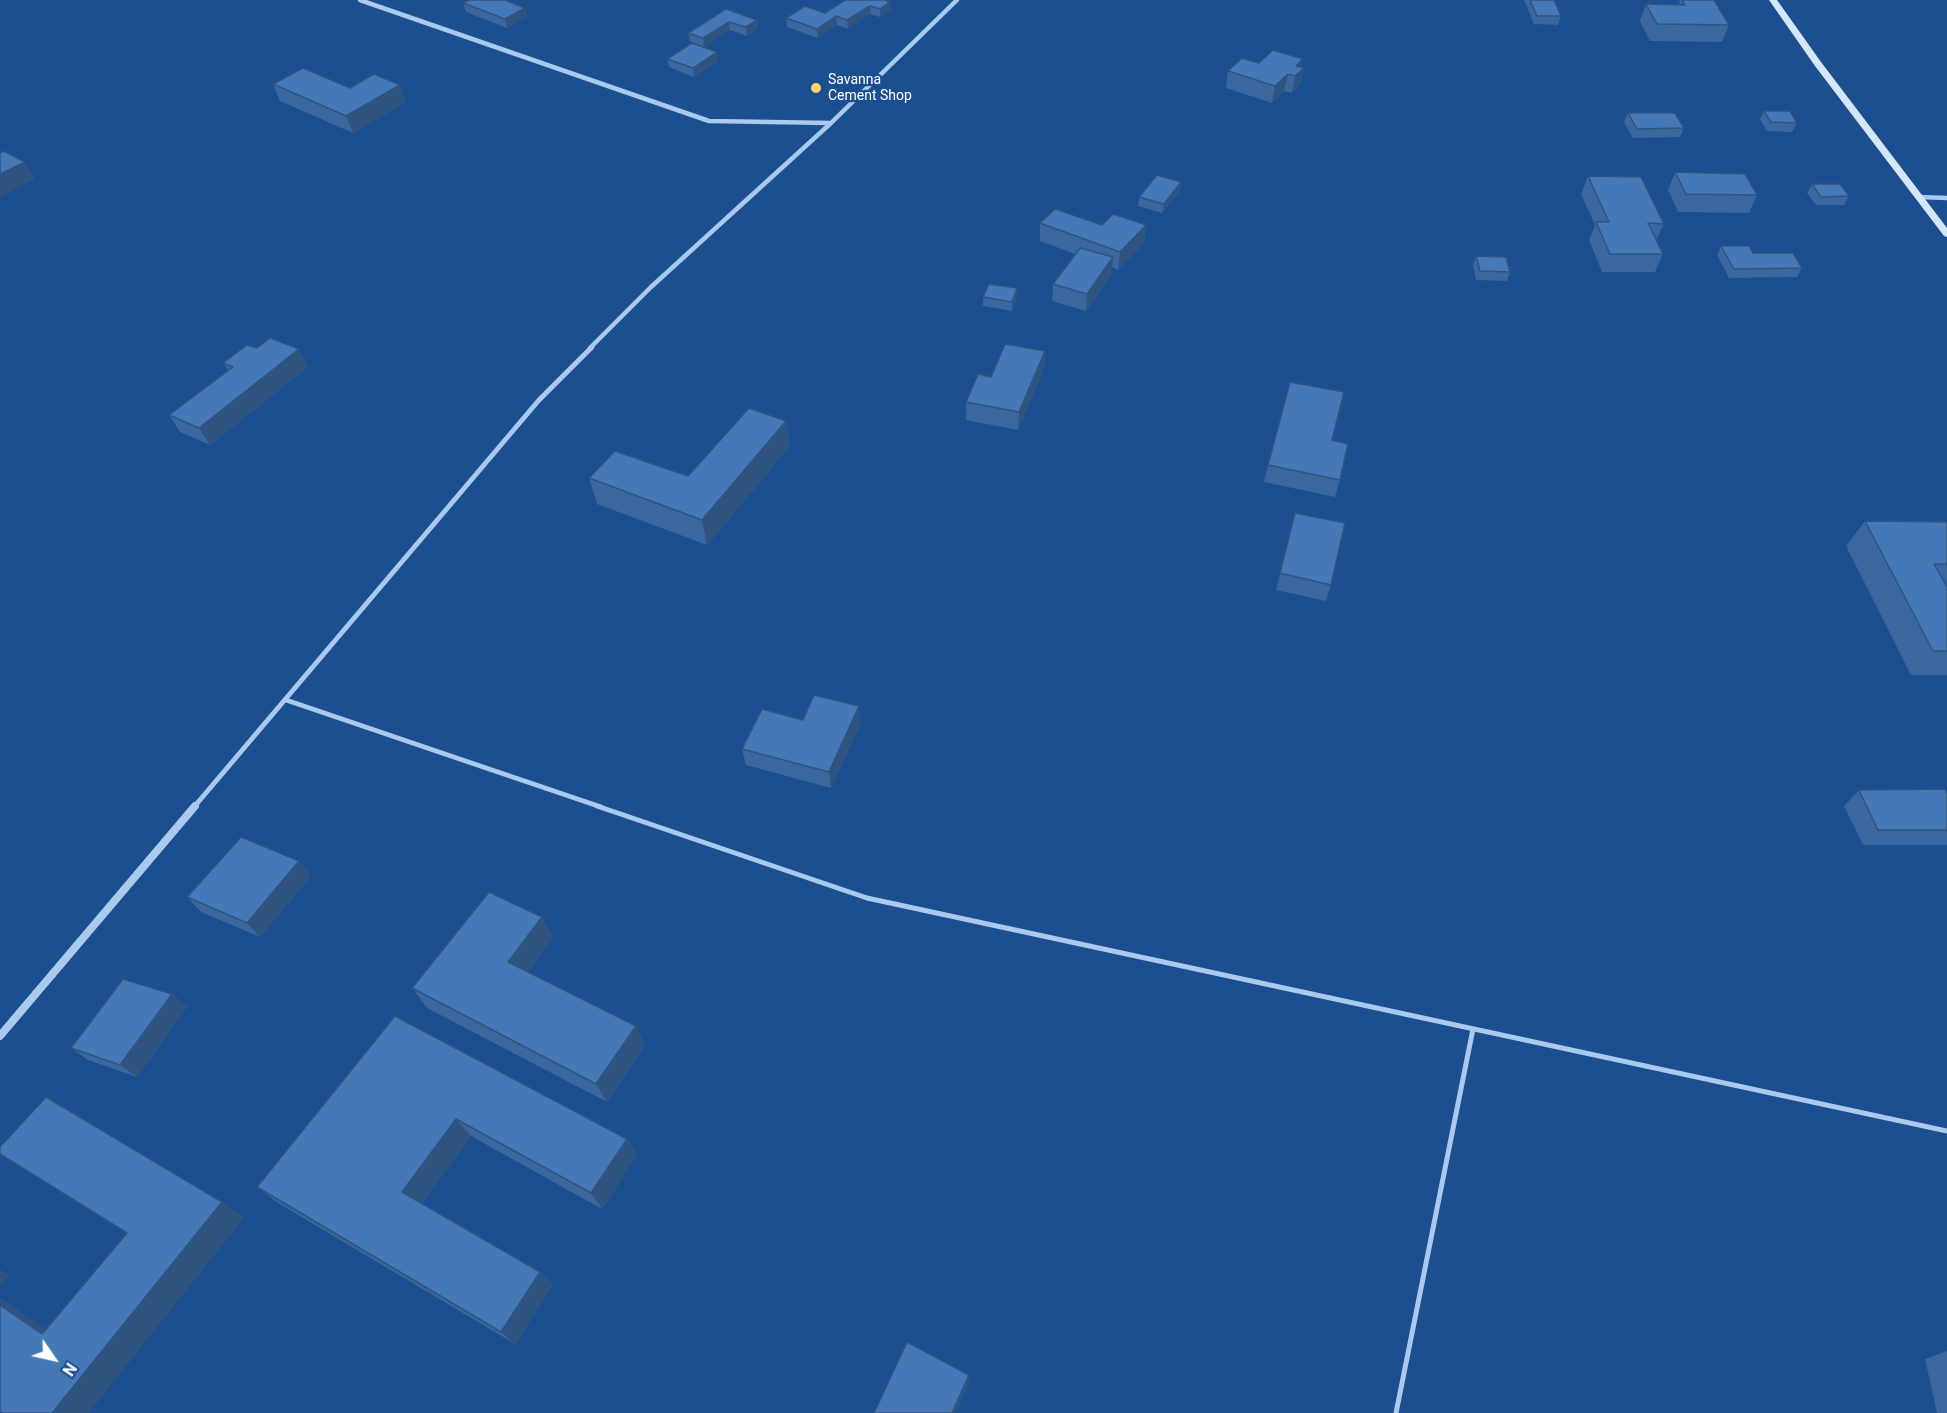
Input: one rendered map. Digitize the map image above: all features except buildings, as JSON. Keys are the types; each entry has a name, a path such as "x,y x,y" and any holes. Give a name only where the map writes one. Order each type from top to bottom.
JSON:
{"main road":[{"path":"1773,0 1818,64 1947,234"}],"street":[{"path":"360,0 709,121 831,123"},
{"path":"0,1036 539,400 651,287 831,123 957,0"},
{"path":"1919,197 1947,198"}],"lane":[{"path":"286,700 867,898 1947,1131"},
{"path":"1396,1413 1473,1029"}],"place":[{"name":"Savanna Cement Shop","path":"816,88"}]}
